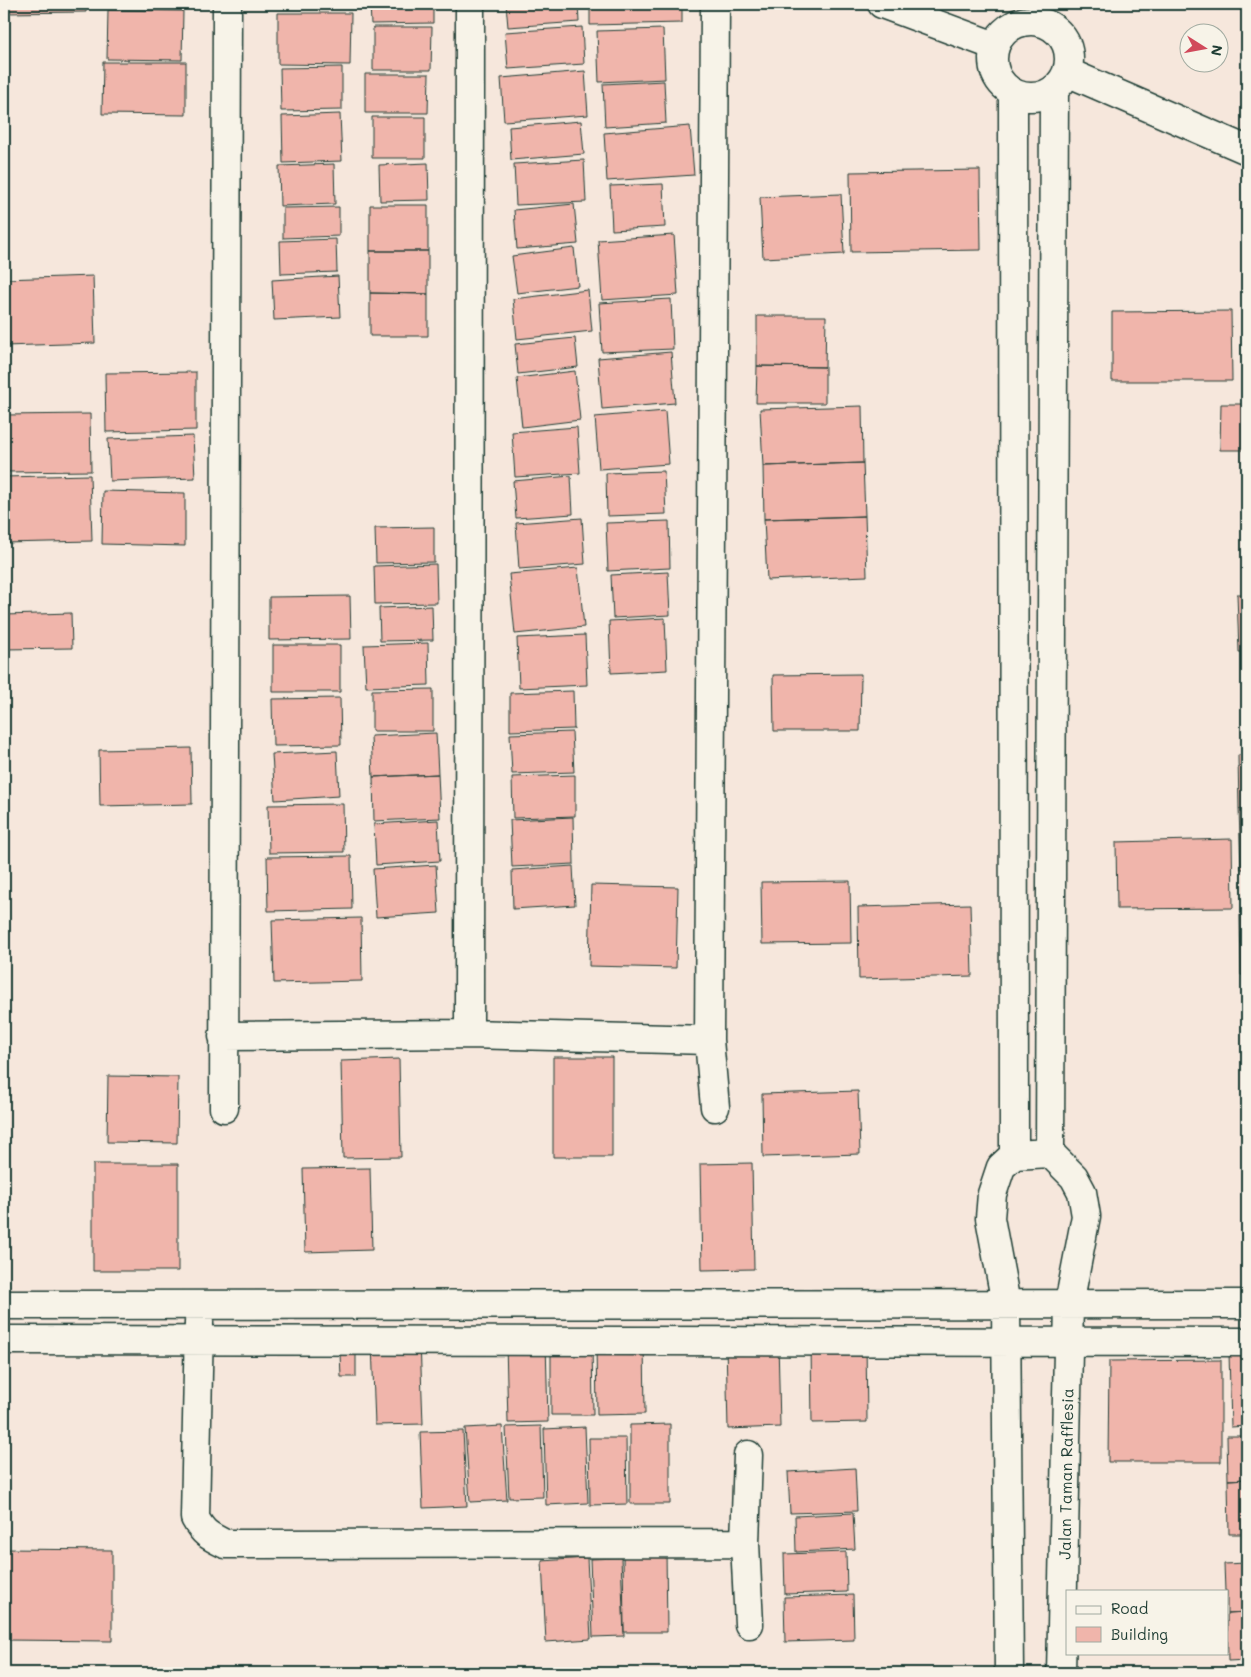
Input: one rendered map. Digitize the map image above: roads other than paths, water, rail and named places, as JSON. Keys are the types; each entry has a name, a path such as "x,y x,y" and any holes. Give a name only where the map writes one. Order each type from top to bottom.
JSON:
{"street":[{"path":"224,1108 227,4"},
{"path":"469,1034 470,4"},
{"path":"715,4 709,1040 715,1107"},
{"path":"882,4 995,46"},
{"path":"1038,21 1049,25 1058,32 1064,40 1069,62 1060,81 1045,95 1023,97 1013,93 997,78 992,57 995,46 1000,37 1017,23 1038,21"},
{"path":"1060,81 1247,150"},
{"path":"1009,1673 1006,1304 990,1218 992,1194 1001,1168 1014,1155 1050,1153 1060,81"},
{"path":"1013,93 1014,1155"},
{"path":"223,1036 469,1034 709,1040"},
{"name":"Jalan Taman Rafflesia","path":"1050,1153 1074,1177 1082,1192 1086,1216 1070,1304 1061,1673"},
{"path":"4,1305 1247,1304"},
{"path":"199,1306 200,1340 195,1518 201,1530 224,1544 745,1543"},
{"path":"4,1340 1247,1342"},
{"path":"748,1455 745,1543 749,1624"}]}
